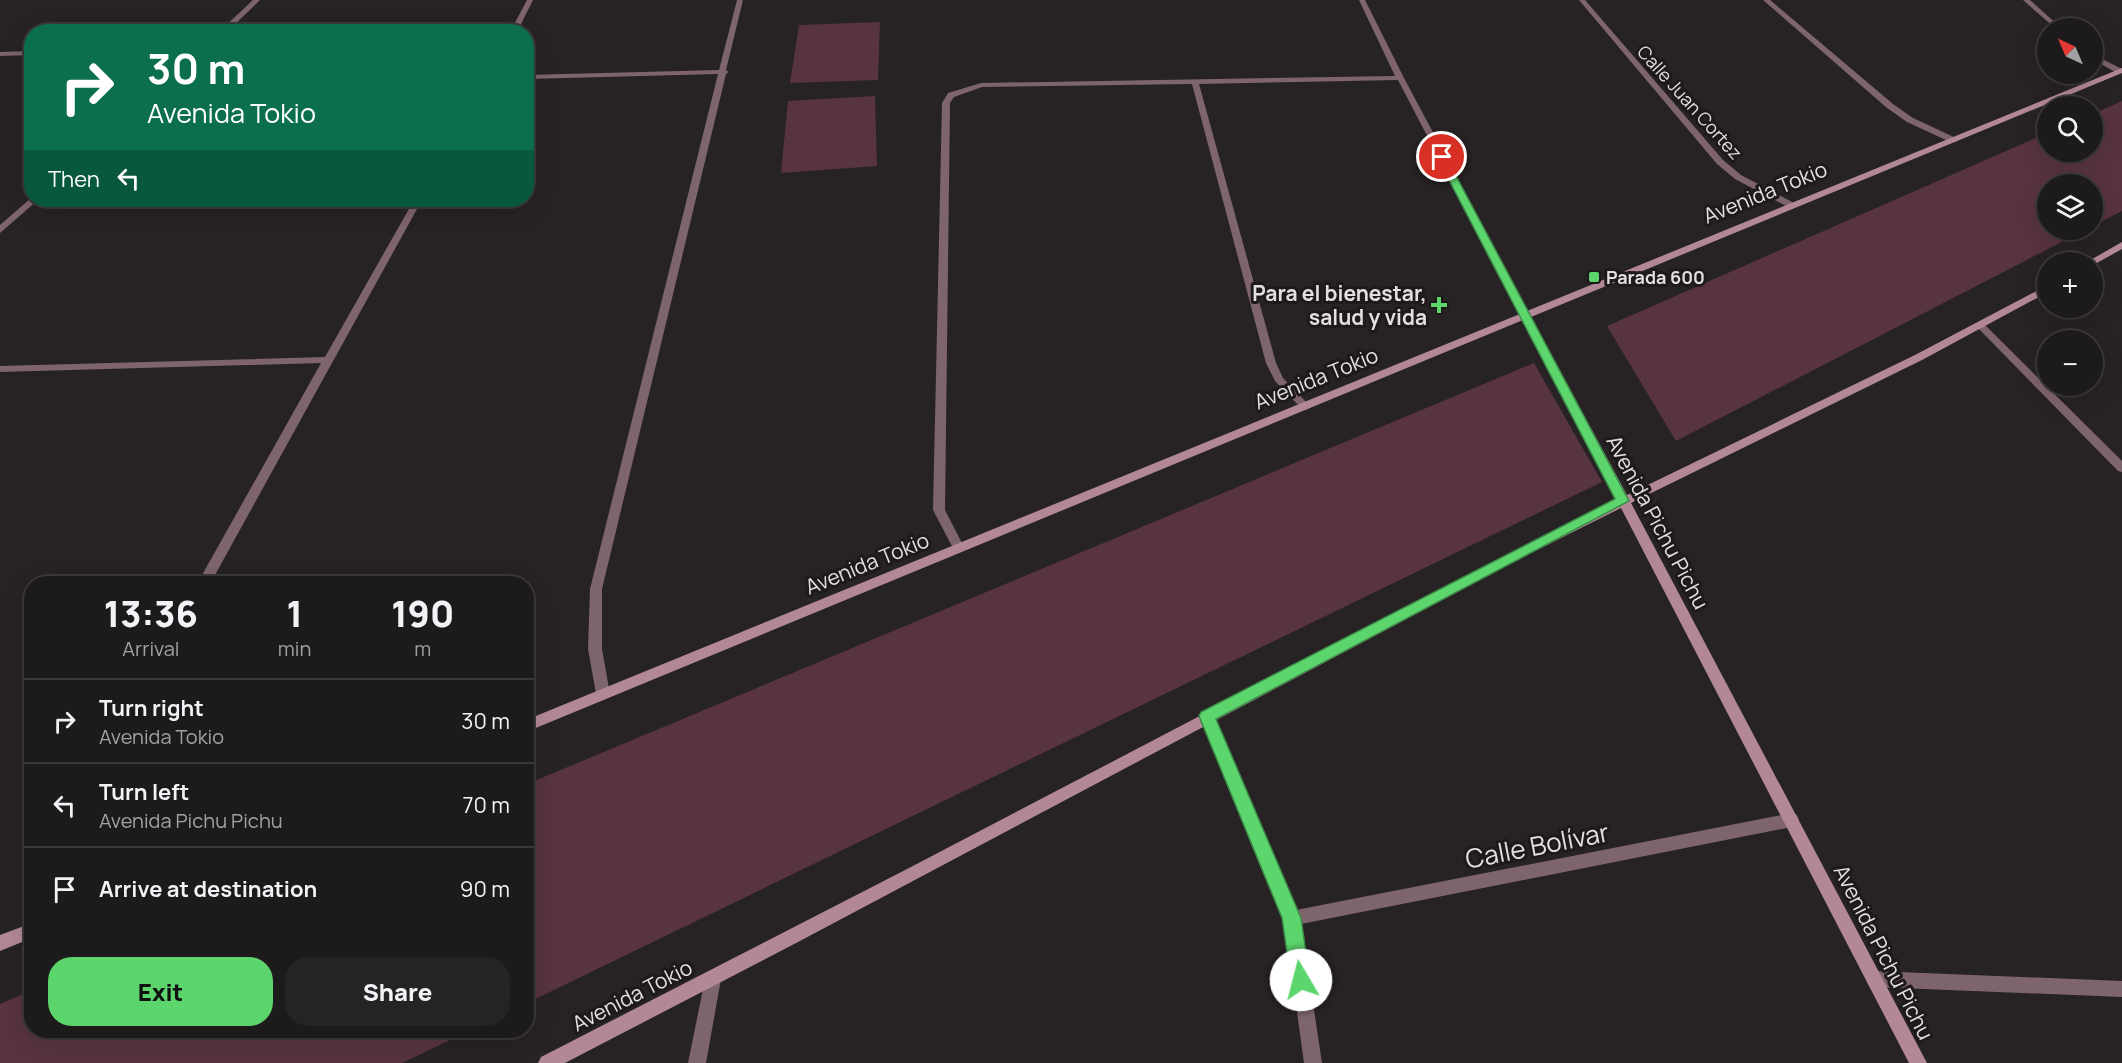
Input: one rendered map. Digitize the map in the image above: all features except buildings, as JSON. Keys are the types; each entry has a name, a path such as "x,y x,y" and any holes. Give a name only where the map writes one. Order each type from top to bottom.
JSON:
{"street":[{"path":"231,24 257,0"},
{"path":"517,24 530,0"},
{"path":"603,694 595,649 596,589 725,72 740,0"},
{"name":"Avenida Pichu Pichu","path":"1362,0 1400,78 1792,819 1918,1063"},
{"name":"Calle Juan Cortez","path":"1582,0 1720,162 1738,177 1791,205"},
{"path":"1766,0 1890,106 1910,120 1953,140"},
{"path":"2026,0 2047,18"},
{"path":"0,54 24,53"},
{"path":"2103,62 2121,71"},
{"name":"Avenida Tokio","path":"534,723 2121,71"},
{"path":"534,76 725,72"},
{"path":"958,549 939,510 946,103 951,95 981,85 1400,78"},
{"path":"1195,81 1271,363 1279,379 1306,406"},
{"path":"0,230 26,207"},
{"path":"207,576 326,360 414,207"},
{"path":"2103,256 2122,245"},
{"name":"Avenida Tokio","path":"547,1063 713,979 1207,716 1622,501 1981,326 2037,294"},
{"path":"1981,326 2122,468"},
{"path":"0,369 326,360"},
{"path":"1207,716 1292,918 1313,1063"},
{"name":"Calle Bolívar","path":"1292,918 1792,819"},
{"path":"0,943 24,933"},
{"path":"697,1063 713,979"},
{"path":"1875,979 2122,989"}],"shaded area":[{"path":"880,22 878,80 790,83 799,25"},
{"path":"875,96 877,166 781,173 788,101"},
{"path":"2122,101 2122,211 2103,221 2103,174 2037,174 2037,240 2066,240 2042,252 2037,252 2037,255 1676,441 1607,326 2037,137 2037,162 2103,162 2103,110"},
{"path":"1534,363 1602,482 534,1000 534,781"},
{"path":"24,994 24,1038 454,1038 402,1063 0,1063 0,1004"}],"place":[{"name":"Parada 600","path":"1594,277"},
{"name":"Para el bienestar, salud y vida","path":"1439,305"}],"route":[{"path":"1301,980 1292,918 1207,716 1622,501 1442,157"}]}
